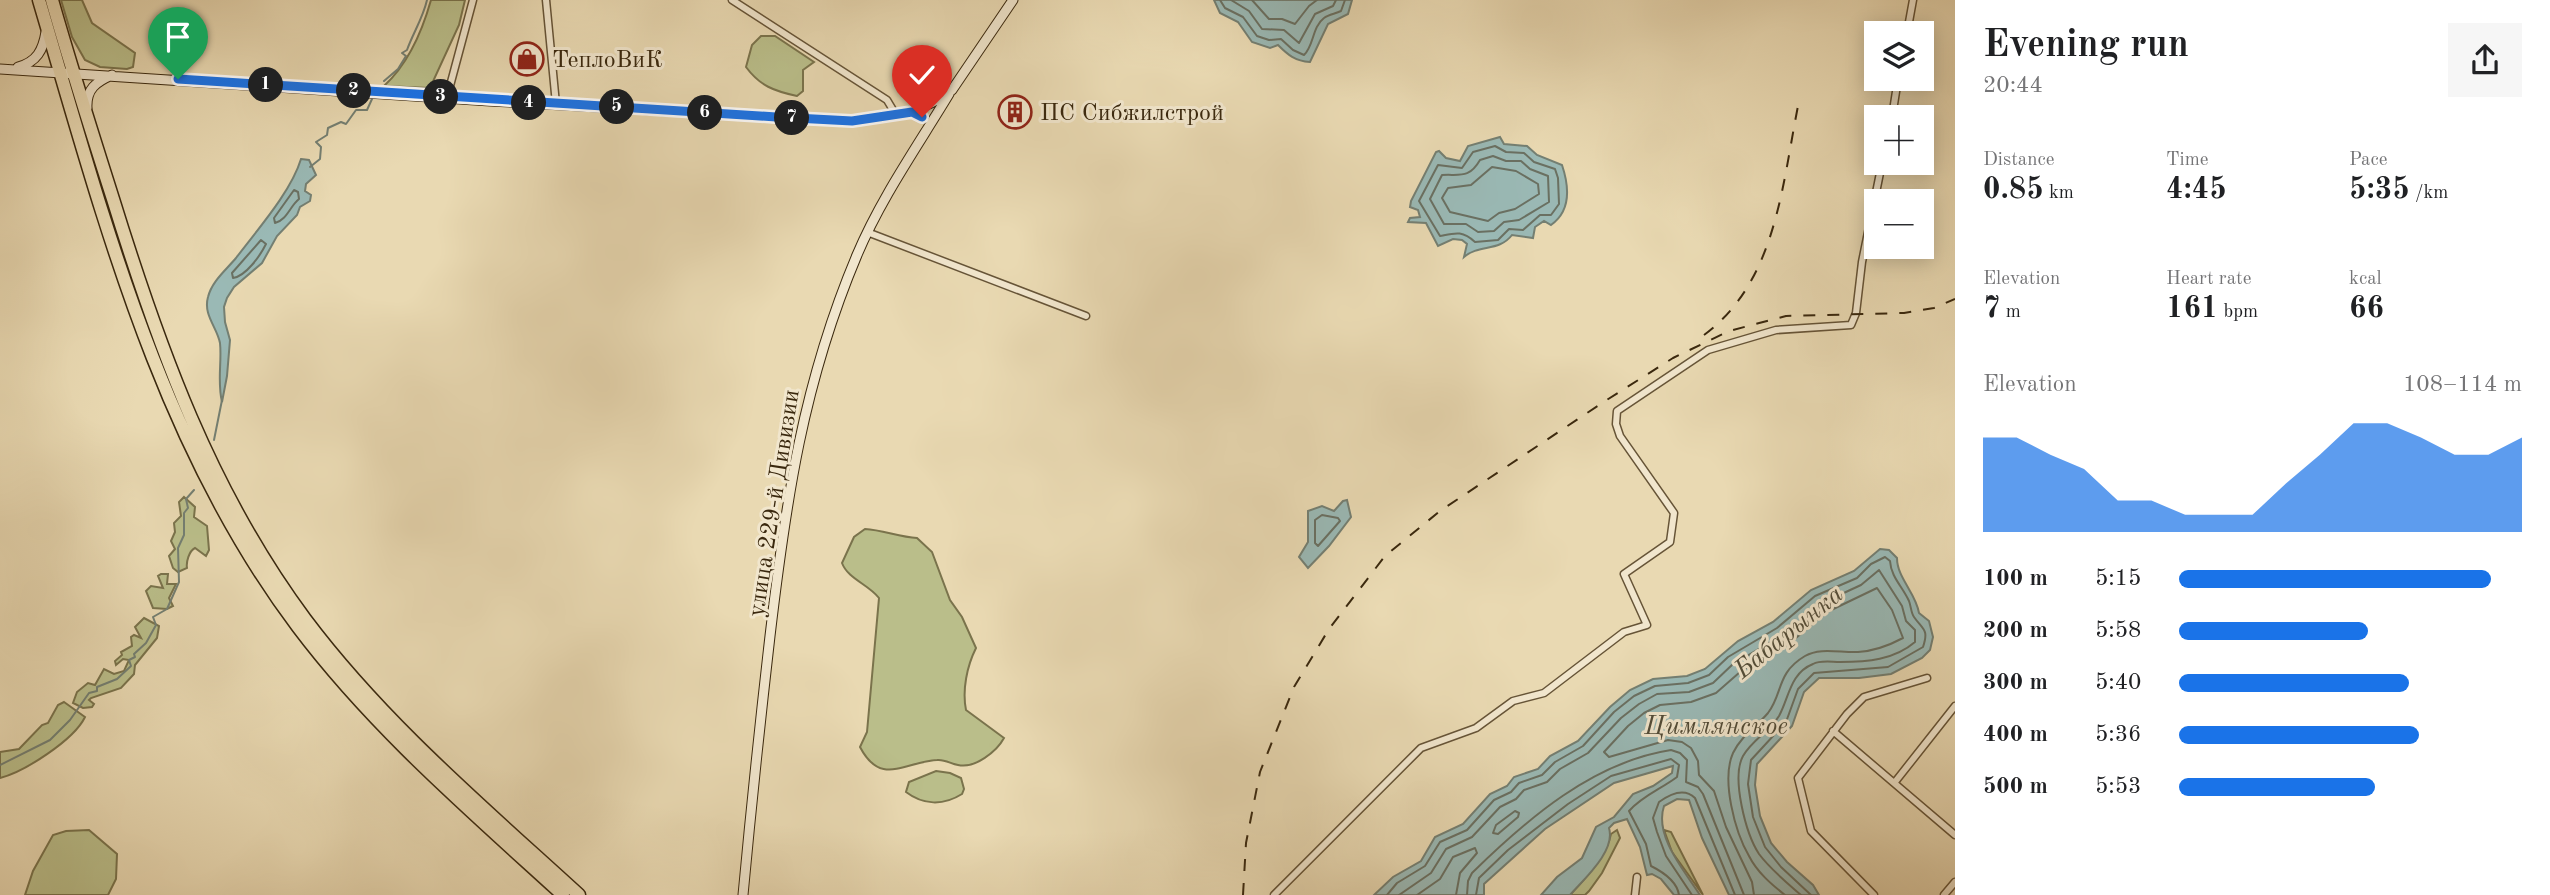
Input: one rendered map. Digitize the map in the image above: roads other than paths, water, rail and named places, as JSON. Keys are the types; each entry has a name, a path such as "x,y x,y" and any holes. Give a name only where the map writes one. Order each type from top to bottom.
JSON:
{"highway":[{"path":"39,0 47,27 87,117 168,367 206,454 246,529 306,620 360,685 415,742 579,895"},
{"path":"52,0 66,71 146,341 197,461 249,555 298,626 360,701 441,783 563,895"}],"street":[{"path":"447,97 472,0"},
{"path":"546,0 556,104"},
{"path":"732,0 887,100 896,115"},
{"path":"748,8 750,0"},
{"name":"улица 229-й Дивизии","path":"743,895 782,535 796,450 813,377 867,232 952,90 1013,0"},
{"path":"1909,21 1913,0"},
{"path":"5,69 34,61 42,48 47,27"},
{"path":"5,69 852,121 912,112 928,106 952,90"},
{"path":"87,117 86,101 90,90 97,82 113,75"},
{"path":"922,140 929,125 928,106"},
{"path":"912,112 922,117 926,123 922,140"},
{"path":"1274,895 1421,748 1476,728 1514,701 1544,693 1624,632 1647,625 1624,573 1670,542 1674,513 1620,436 1616,424 1617,411 1708,350 1776,330 1851,326 1856,313 1862,262 1880,175"},
{"path":"867,232 1086,316"},
{"path":"1874,895 1811,831 1798,778 1833,731 1864,696 1927,678"},
{"path":"1895,782 1955,706"},
{"path":"1833,731 1953,831"},
{"path":"517,838 587,895"},
{"path":"1634,895 1637,877"},
{"path":"1944,895 1955,881"}],"water":[{"path":"1214,0 1352,0 1348,14 1328,24 1310,62 1292,57 1278,45 1270,48 1252,42 1238,22 1220,13"},
{"path":"1500,137 1504,144 1527,146 1537,155 1562,165 1567,198 1562,213 1551,225 1544,221 1535,227 1533,238 1512,235 1501,244 1476,250 1464,257 1467,244 1462,240 1453,239 1438,246 1426,223 1408,222 1410,218 1420,217 1418,210 1410,207 1411,201 1436,152 1439,151 1446,158 1460,161 1468,146"},
{"path":"301,159 309,160 316,175 306,184 305,191 311,195 310,201 300,207 297,215 277,236 262,263 234,287 224,307 230,340 222,402 220,343 207,310 208,297 216,281 282,197"},
{"path":"1347,500 1351,517 1308,568 1299,557 1308,542 1308,511 1322,506 1334,511"},
{"name":"Цимлянское","path":"1880,549 1889,550 1897,558 1900,572 1919,613 1929,621 1933,637 1930,650 1922,658 1891,674 1859,678 1819,678 1804,692 1792,726 1757,764 1755,785 1760,816 1771,843 1787,862 1813,885 1819,895 1729,895 1702,838 1689,800 1677,799 1664,806 1663,829 1672,852 1700,895 1674,895 1661,879 1652,874 1647,875 1640,847 1627,819 1614,823 1609,828 1608,846 1603,855 1570,895 1541,895 1557,877 1582,858 1596,827 1614,817 1633,794 1653,786 1672,773 1673,766 1614,783 1545,829 1484,884 1484,895 1374,895 1393,877 1421,861 1435,837 1463,824 1490,794 1507,786 1514,777 1538,769 1550,756 1578,741 1630,690 1653,679 1687,676 1705,669 1738,641 1773,622 1811,590 1854,571"}],"waterway":[{"path":"384,81 398,69 406,56 402,53 407,50 427,0"},
{"path":"310,167 320,159 321,147 316,142 327,135 328,128 341,122 346,124 356,110 367,110 372,99"},
{"path":"214,440 222,400"},
{"path":"0,765 50,740 70,720 89,693 117,679 131,666 129,660 135,657 134,654 146,643 156,625 153,617 167,609 179,582 178,548 184,535 184,513 188,508 186,499 194,490"}],"railway":[{"path":"1704,335 1728,313 1747,287 1762,259 1781,197 1799,101"},
{"path":"1243,895 1246,843 1260,772 1294,687 1329,629 1385,556 1440,511 1602,403 1673,358 1729,331 1786,316 1904,313 1934,308 1955,299"}],"place":[{"name":"ТеплоВиК","path":"527,59"},
{"name":"ПС Сибжилстрой","path":"1015,112"}],"water label":[{"name":"Бабарынка","path":"1788,631"}]}
